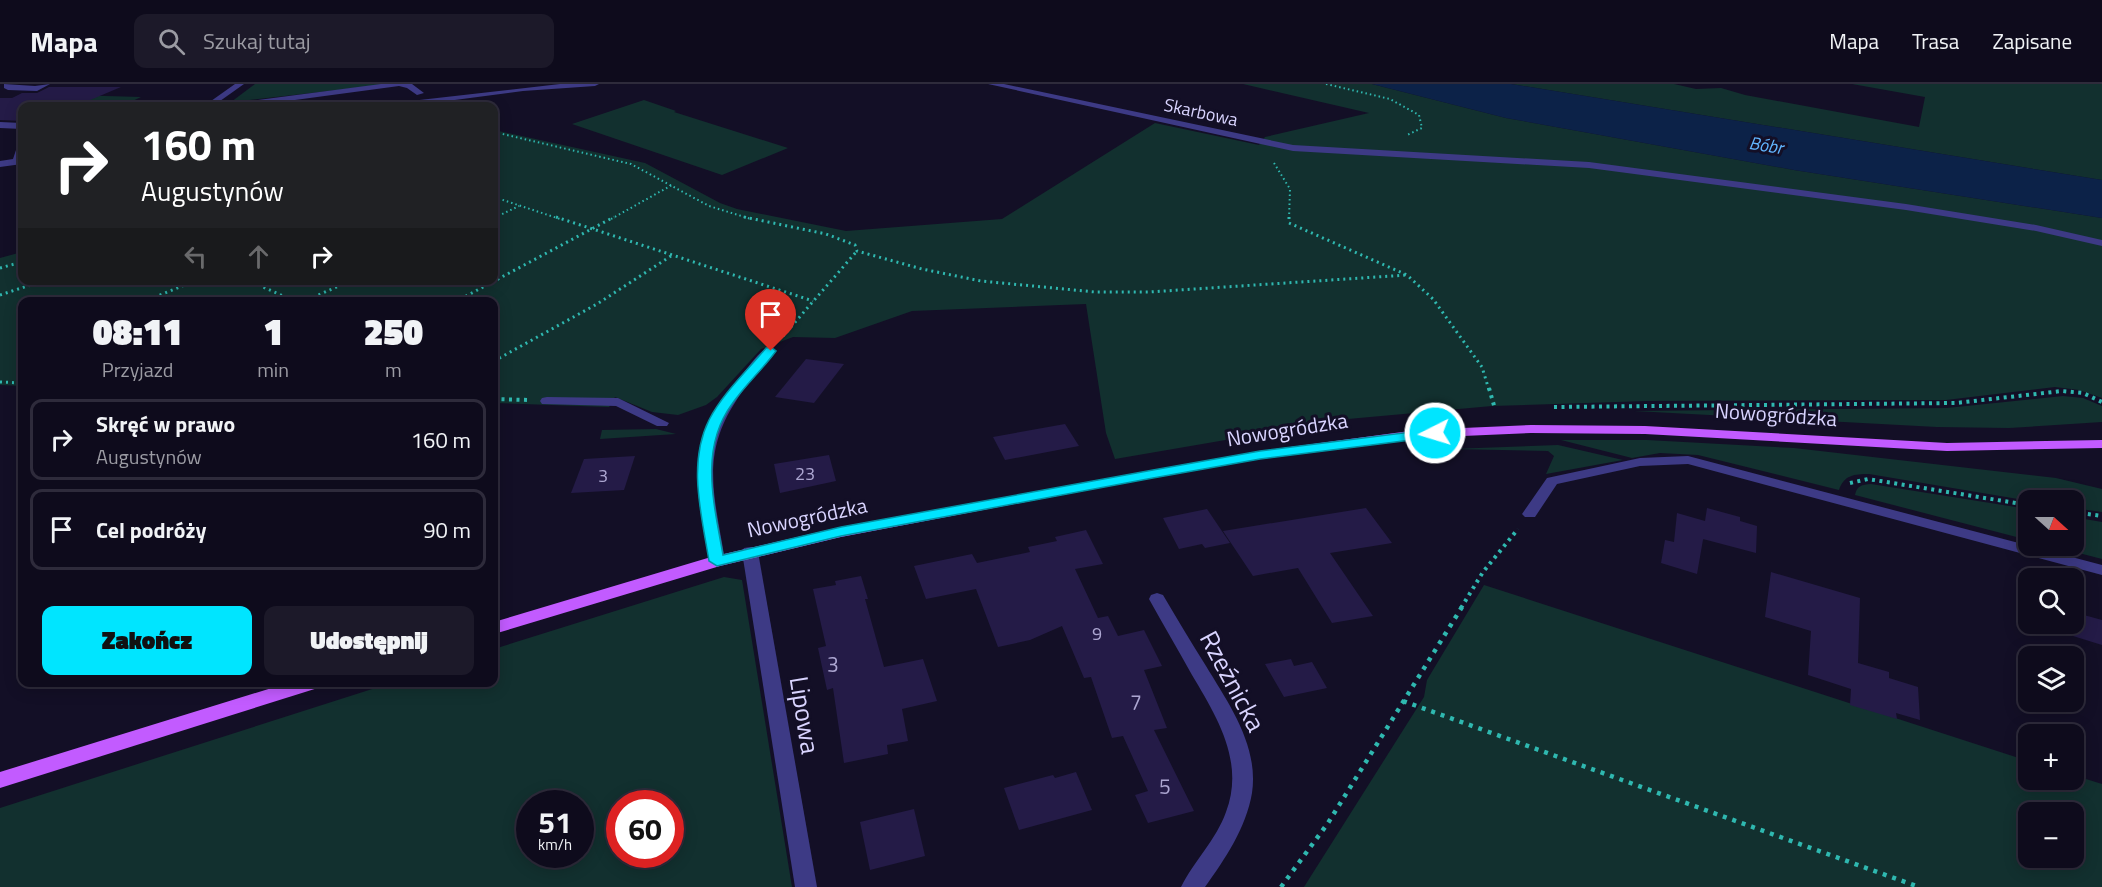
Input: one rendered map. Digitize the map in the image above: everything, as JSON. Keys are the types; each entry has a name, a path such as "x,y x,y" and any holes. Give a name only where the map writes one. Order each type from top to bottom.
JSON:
{"main road":[{"name":"Nowogródzka","path":"498,627 717,561 841,532 1183,468 1417,434 1511,430 1645,430 1947,447 2102,444"},
{"path":"2082,446 2102,458"},
{"path":"0,780 299,687"}],"street":[{"path":"8,84 8,88 37,88 46,84"},
{"path":"214,102 240,84"},
{"path":"265,102 399,84 424,90 419,102"},
{"path":"447,102 564,85 595,84"},
{"name":"Skarbowa","path":"992,84 1293,147 1589,165 1906,207 2036,228 2102,243"},
{"path":"0,125 18,126"},
{"path":"0,164 18,161"},
{"path":"717,561 705,491 704,469 708,443 715,422 727,402 771,351"},
{"path":"548,400 618,402 662,423"},
{"path":"1530,514 1552,481 1640,462 1668,459 1703,462 2102,570"},
{"name":"Lipowa","path":"750,552 806,887"},
{"name":"Rzeźnicka","path":"1157,599 1230,723 1239,744 1243,764 1244,787 1230,832 1192,887"}],"path":[{"path":"1326,84 1390,99 1419,115 1422,128 1399,138"},
{"path":"498,133 631,164 718,210 835,236 855,245 857,251"},
{"path":"1262,142 1290,189 1289,223 1407,275 1437,304 1482,367 1495,409"},
{"path":"498,280 672,185"},
{"path":"498,198 813,301"},
{"path":"498,216 519,206"},
{"path":"857,251 981,281 1095,292 1149,292 1407,275"},
{"path":"771,351 857,251"},
{"path":"498,359 597,304 672,256"},
{"path":"0,268 18,263"},
{"path":"0,295 31,285"},
{"path":"155,297 185,285"},
{"path":"258,285 286,297"},
{"path":"314,297 341,285"},
{"path":"465,297 489,285"},
{"path":"0,382 18,382"},
{"path":"498,399 548,400"},
{"path":"1843,500 1853,480 1868,479 2018,503"},
{"path":"1281,887 1328,823 1483,572 1530,514"},
{"path":"2084,514 2102,516"},
{"path":"1403,700 1919,887"}],"green space":[{"path":"255,84 391,84 231,102"},
{"path":"1243,84 1372,84 1506,118 1794,170 2102,218 2102,398 2079,390 2055,387 1946,400 1647,401 1492,406 1348,419 1115,459 1106,433 1086,304 912,311 835,338 793,337 761,349 717,397 706,405 678,415 652,412 615,397 609,407 498,403 498,297 18,297 18,386 0,385 0,258 18,253 18,285 498,285 498,131 645,163 720,203 737,209 846,231 1002,219 1155,123 1259,145 1265,137 1369,113"},
{"path":"1511,84 1674,84 1696,89 1721,88 1745,95 1919,127 1925,97 1852,84 2102,84 2102,180"},
{"path":"33,94 141,97 130,102 22,102"},
{"path":"644,100 676,111 674,112 788,148 722,175 572,124"},
{"path":"18,105 18,119 0,118"},
{"path":"2063,396 2083,398 2102,406 2102,422 2009,428 1937,427 1634,411 1947,408"},
{"path":"656,429 676,434 600,439 602,430"},
{"path":"1561,440 1647,440 1794,448 2056,478 2102,489 2102,512 2084,510 2084,490 2018,490 2018,499 1859,474 1847,478 1839,490 1698,455 1660,453 1632,458"},
{"path":"1558,445 1623,460 1546,474 1554,456 1548,451 1451,449"},
{"path":"1871,484 2018,507 2018,537 1855,495 1860,486"},
{"path":"2084,519 2102,522 2102,559 2084,554"},
{"path":"724,577 742,580 792,887 0,887 0,808 378,687 498,687 498,648"},
{"path":"1484,585 2018,758 2018,790 2084,790 2084,778 2102,784 2102,887 1304,887 1424,697 1427,680"}],"water":[{"name":"Bóbr","path":"1372,84 1511,84 2102,180 2102,218 1794,170 1506,118"}],"building":[{"path":"49,87 121,87 85,102 18,102 18,121 0,120 0,98 12,98 22,93 37,93"},
{"path":"806,359 844,364 814,403 775,397"},
{"path":"1065,424 1079,446 1005,460 993,437"},
{"path":"829,455 836,481 780,493 774,464"},
{"path":"635,456 624,490 571,493 584,459"},
{"path":"1366,508 1392,543 1330,553 1373,616 1332,623 1298,568 1253,576 1223,531"},
{"path":"1707,508 1740,517 1740,521 1757,526 1756,553 1703,539 1697,574 1661,563 1665,540 1674,542 1677,513 1705,521"},
{"path":"1207,509 1230,543 1205,548 1202,544 1179,549 1163,518"},
{"path":"1086,530 1103,564 1075,569 1098,618 1108,616 1118,636 1144,630 1162,666 1144,670 1167,728 1154,730 1194,811 1148,823 1135,795 1148,791 1123,736 1112,738 1091,677 1084,678 1062,626 1030,640 998,647 976,589 926,599 914,566 972,554 977,563 1030,552 1028,547 1057,541 1055,537"},
{"path":"1771,572 1860,598 1858,663 1889,672 1889,678 1918,687 1920,720 1896,713 1897,719 1850,705 1851,689 1808,675 1811,631 1765,617"},
{"path":"861,576 884,667 923,659 937,701 902,709 908,741 887,745 888,754 844,763 833,688 827,690 818,648 826,646 813,589 836,585 835,581"},
{"path":"2084,615 2102,620 2102,645 2073,636 2073,634 2084,634"},
{"path":"1291,659 1294,666 1312,662 1327,688 1284,697 1265,664"},
{"path":"1076,772 1092,810 1019,830 1004,788 1053,775 1055,778"},
{"path":"914,809 925,856 870,870 860,822"}],"route":[{"path":"771,351 727,402 715,422 708,443 704,469 705,491 717,561 841,532 1153,474 1260,455 1435,433"}]}
